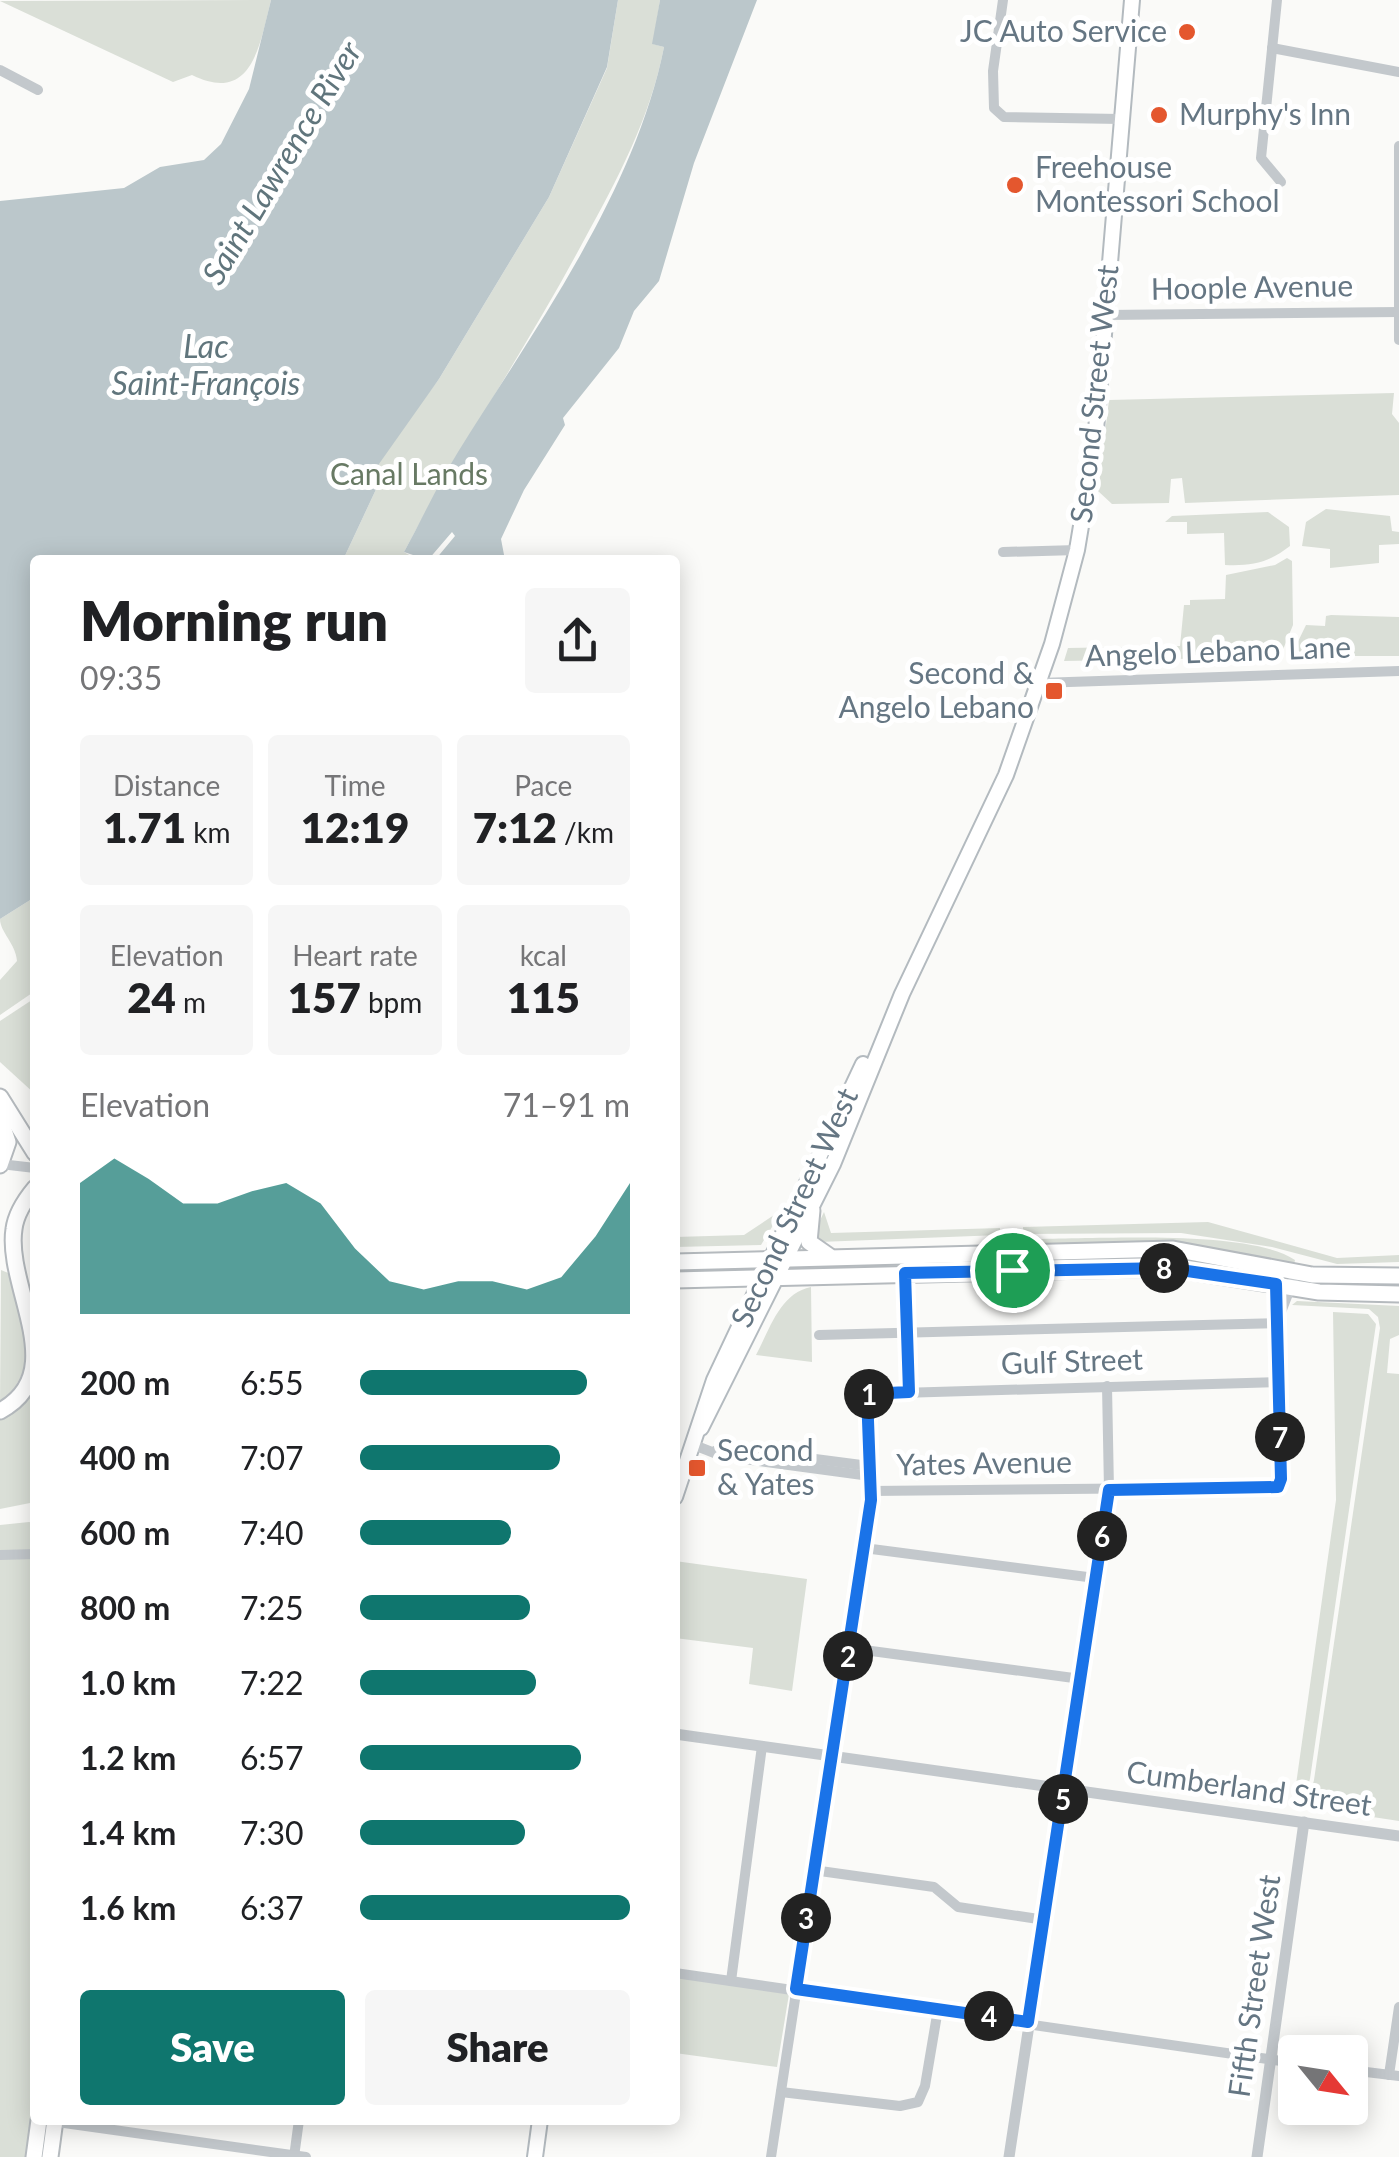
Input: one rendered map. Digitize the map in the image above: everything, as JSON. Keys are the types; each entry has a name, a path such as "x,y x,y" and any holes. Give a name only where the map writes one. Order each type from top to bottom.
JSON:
{"main road":[{"name":"Second Street West","path":"680,1482 701,1428 781,1258 845,1100 902,994 991,808 1040,682 1077,550 1095,442 1132,0"},
{"name":"Second Street West","path":"781,1258 812,1210 902,994"},
{"path":"0,1096 30,1143"},
{"path":"0,1109 8,1135 0,1164"},
{"path":"0,1118 8,1135"},
{"path":"29,1200 14,1241 30,1341"},
{"path":"812,1210 810,1242 833,1257"},
{"path":"680,1262 833,1257 1007,1258 1295,1280 1399,1276"},
{"path":"680,1280 905,1273 1007,1258"},
{"path":"1295,1280 1352,1295 1399,1294"},
{"path":"0,1411 22,1394 30,1375"},
{"path":"34,2157 46,2125"},
{"path":"48,2125 50,2157"},
{"path":"534,2157 539,2125"}],"street":[{"path":"1002,0 992,70 994,108 1004,117 1121,119"},
{"path":"1277,0 1261,158 1281,182"},
{"path":"1272,48 1399,72"},
{"path":"0,70 38,90"},
{"path":"1399,146 1399,340"},
{"name":"Hoople Avenue","path":"1106,315 1399,312"},
{"path":"1003,552 1077,550"},
{"name":"Angelo Lebano Lane","path":"1040,682 1399,672"},
{"path":"0,1164 30,1167"},
{"path":"905,1273 909,1392"},
{"path":"1272,1278 1278,1322 1278,1382"},
{"path":"1278,1322 1295,1280"},
{"path":"818,1335 1278,1322"},
{"name":"Gulf Street","path":"870,1471 867,1394 1278,1382"},
{"name":"Yates Avenue","path":"871,1490 1278,1487 1282,1475 1278,1382"},
{"path":"1009,2157 1109,1490 1106,1386"},
{"name":"Yates Avenue","path":"694,1445 870,1471"},
{"path":"771,2157 864,1548 870,1471"},
{"path":"864,1548 1096,1578"},
{"path":"0,1555 30,1554"},
{"path":"849,1648 1081,1678"},
{"name":"Cumberland Street","path":"680,1735 1399,1836"},
{"path":"730,1981 762,1746"},
{"name":"Fifth Street West","path":"1257,2157 1304,1822"},
{"path":"813,1870 934,1887 958,1907 1045,1920"},
{"path":"680,1974 1278,2061"},
{"path":"1368,2072 1394,2076 1399,2007"},
{"path":"781,2092 900,2106 918,2102 926,2086 938,2009"},
{"path":"83,2125 298,2156 300,2125"}],"green space":[{"path":"271,0 250,65 229,82 212,82 192,75 173,82 0,1"},
{"name":"Canal Lands","path":"618,0 660,0 653,44 664,47 658,73 620,171 562,281 404,552 409,555 345,555 379,483 374,471 378,460 439,379 549,197 607,68"},
{"path":"1394,393 1392,414 1399,423 1399,495 1185,503 1182,478 1171,479 1169,503 1112,504 1098,491 1109,400"},
{"path":"1326,509 1390,516 1392,531 1399,532 1399,544 1379,545 1379,563 1330,568 1330,549 1302,546 1306,522"},
{"path":"1268,512 1289,527 1290,546 1267,560 1243,565 1225,565 1224,533 1187,534 1187,522 1165,522 1172,516"},
{"path":"1287,558 1292,561 1293,625 1280,657 1064,661 1068,648 1180,646 1184,605 1190,605 1190,600 1225,599 1226,575 1275,565"},
{"path":"1326,616 1399,617 1399,656 1291,656 1306,625 1325,626"},
{"path":"30,900 30,994 0,1015 0,980 17,961 0,919"},
{"path":"30,1001 30,1089 0,1062 0,1021"},
{"path":"783,1209 761,1245 680,1247 680,1237 744,1235"},
{"path":"824,1212 831,1233 1000,1228 1000,1235 819,1242 815,1231"},
{"path":"1208,1222 1337,1258 1399,1255 1399,1262 1337,1264 1272,1247 1181,1233 1023,1234 1023,1227"},
{"path":"1023,1239 1205,1240 1241,1243 1295,1260 1294,1265 1211,1249 1033,1247"},
{"path":"1,1270 13,1275 27,1344 22,1374 0,1404"},
{"path":"811,1287 812,1362 756,1355 784,1304 791,1296"},
{"path":"1297,1301 1399,1306 1399,1335 1390,1339 1387,1373 1399,1374 1399,1821 1307,1807 1380,1328 1378,1317 1369,1309 1292,1305"},
{"path":"1333,1312 1368,1314 1376,1324 1310,1779 1301,1808 1293,1806 1336,1500"},
{"path":"30,1392 30,1503 0,1509 0,1419 23,1404"},
{"path":"30,1522 30,2125 33,2125 29,2157 0,2157 0,1525"},
{"path":"680,1562 807,1579 792,1691 749,1684 753,1648 680,1639"},
{"path":"680,1978 789,1994 777,2067 680,2054"}],"water":[{"name":"Lac Saint-François","path":"271,0 618,0 607,67 549,197 439,379 374,471 379,483 345,555 30,555 30,900 0,919 0,201 124,188 160,167 204,160 221,144 249,89"},
{"path":"660,0 757,0 694,163 659,281 634,311 619,348 563,418 565,425 524,490 501,539 504,555 439,555 455,536 452,532 432,555 404,552 451,464 549,308 606,206 650,101 664,47 652,44"}],"place":[{"name":"JC Auto Service","path":"1187,32"},
{"name":"Murphy's Inn","path":"1159,115"},
{"name":"Freehouse Montessori School","path":"1015,185"},
{"name":"Second & Angelo Lebano","path":"1054,691"},
{"name":"Second & Yates","path":"697,1468"}],"route":[{"path":"1167,1268 1276,1284 1282,1475 1278,1487 1109,1490 1028,2022 796,1989 871,1500 867,1394 909,1392 905,1273 1012,1270 1167,1268"}],"water label":[{"name":"Saint Lawrence River","path":"282,163"}]}
